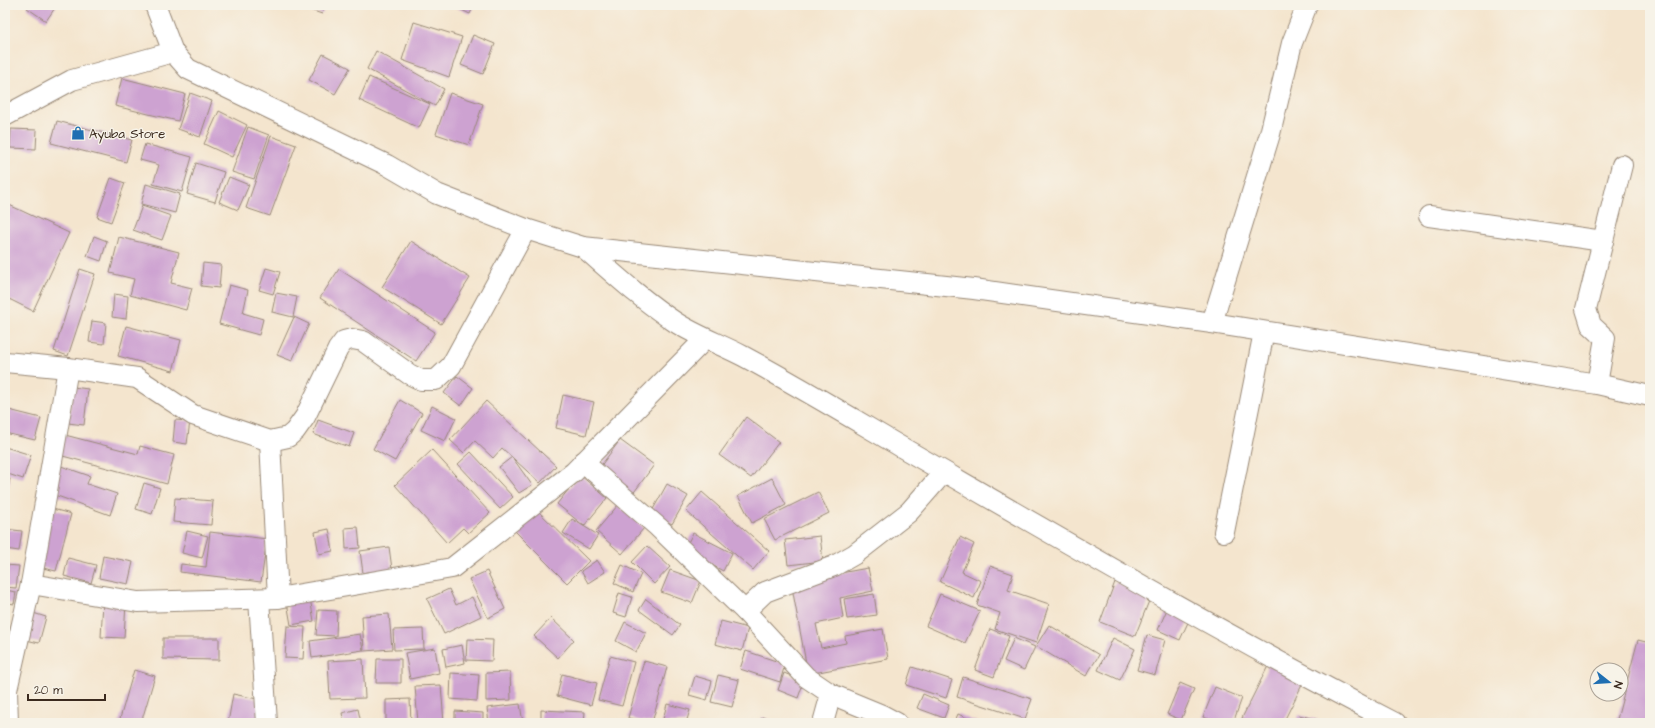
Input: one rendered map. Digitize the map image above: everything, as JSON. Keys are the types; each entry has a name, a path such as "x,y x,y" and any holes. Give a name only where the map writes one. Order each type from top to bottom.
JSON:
{"street":[{"path":"155,5 172,52 188,69 387,165 437,194 526,229 583,248 974,289 1212,323 1597,384 1650,396"},
{"path":"1212,323 1270,134 1292,43 1307,5"},
{"path":"5,116 72,80 172,52"},
{"path":"1597,384 1605,338 1591,325 1586,309 1622,165"},
{"path":"1429,216 1603,241"},
{"path":"5,362 68,368 137,378 193,415 270,441 288,437 306,417 338,349 344,341 352,339 363,341 409,374 421,380 436,380 451,366 526,229"},
{"path":"583,248 630,288 675,322 705,339 740,354 1140,584 1332,691 1395,723"},
{"path":"1224,532 1264,332"},
{"path":"31,584 138,602 269,599 452,568 574,472 705,339"},
{"path":"8,723 7,690 31,584 68,368"},
{"path":"267,723 270,441"},
{"path":"583,462 658,527 744,611 806,677 831,694 882,715 897,723"},
{"path":"744,611 765,592 834,566 855,554 908,512 944,472"},
{"path":"823,723 831,694"}],"building":[{"path":"29,5 57,5 46,21 27,8"},
{"path":"296,5 325,5 322,14"},
{"path":"451,5 474,5 470,14"},
{"path":"414,22 462,37 449,77 402,60"},
{"path":"473,35 495,44 483,74 461,65"},
{"path":"376,51 444,89 435,106 367,69"},
{"path":"323,54 350,68 335,94 309,80"},
{"path":"369,77 430,104 419,128 359,100"},
{"path":"122,78 185,94 178,121 115,106"},
{"path":"190,93 212,101 200,137 178,129"},
{"path":"450,93 483,104 469,145 436,134"},
{"path":"219,111 247,125 232,157 204,144"},
{"path":"57,121 132,140 126,162 51,143"},
{"path":"248,127 269,135 254,179 232,172"},
{"path":"11,129 37,130 36,149 10,148"},
{"path":"271,136 296,145 270,216 246,208"},
{"path":"145,144 192,157 182,192 153,184 159,165 140,160"},
{"path":"196,163 224,172 215,202 187,194"},
{"path":"229,177 249,185 238,210 219,202"},
{"path":"111,178 125,183 111,222 97,217"},
{"path":"146,184 180,194 175,213 141,204"},
{"path":"5,203 69,233 33,311 5,297"},
{"path":"142,206 171,216 162,240 133,230"},
{"path":"94,236 107,241 101,261 87,256"},
{"path":"119,237 179,252 171,283 192,288 186,310 130,295 134,279 110,273"},
{"path":"411,241 470,278 441,324 382,287"},
{"path":"203,263 221,265 219,288 201,286"},
{"path":"266,268 280,272 273,294 259,290"},
{"path":"80,269 95,274 68,356 54,351"},
{"path":"339,269 435,332 416,361 320,298"},
{"path":"229,285 248,290 243,313 263,319 259,335 219,324"},
{"path":"276,293 297,297 293,317 272,312"},
{"path":"114,294 128,296 126,319 112,317"},
{"path":"294,317 309,324 292,361 277,355"},
{"path":"92,321 106,323 104,344 89,342"},
{"path":"126,326 181,340 173,371 118,356"},
{"path":"457,376 473,388 461,406 444,393"},
{"path":"73,387 88,389 84,425 68,423"},
{"path":"563,395 594,402 586,435 556,428"},
{"path":"400,400 422,413 395,461 373,449"},
{"path":"486,401 556,466 540,483 502,448 493,458 475,441 464,453 450,440"},
{"path":"432,406 456,418 445,441 421,430"},
{"path":"5,409 41,418 35,440 5,433"},
{"path":"746,417 779,442 751,478 719,455"},
{"path":"175,420 190,421 187,444 173,442"},
{"path":"318,420 354,433 349,447 313,434"},
{"path":"65,435 138,454 140,446 174,455 167,484 59,455"},
{"path":"620,440 654,465 632,495 597,471"},
{"path":"5,447 31,455 23,479 5,473"},
{"path":"432,450 490,513 468,533 463,528 447,543 395,485"},
{"path":"471,452 513,497 500,509 458,464"},
{"path":"512,457 532,485 519,493 499,467"},
{"path":"58,465 90,476 87,484 117,494 110,515 49,493"},
{"path":"580,475 607,498 584,526 557,504"},
{"path":"5,477 10,479 6,495 5,495"},
{"path":"772,478 786,505 752,523 738,496"},
{"path":"144,483 160,488 152,514 136,509"},
{"path":"667,484 688,496 672,524 651,513"},
{"path":"702,492 769,551 753,570 686,511"},
{"path":"818,492 829,513 775,540 764,519"},
{"path":"175,498 213,501 211,525 173,522"},
{"path":"618,505 644,528 622,554 596,531"},
{"path":"49,508 71,514 56,571 34,566"},
{"path":"535,508 589,561 567,583 514,530"},
{"path":"572,519 598,535 589,549 563,533"},
{"path":"358,527 360,548 346,549 345,528"},
{"path":"5,529 22,531 19,551 5,549"},
{"path":"329,529 333,551 319,554 315,532"},
{"path":"187,531 208,536 202,558 182,553"},
{"path":"210,532 267,539 261,582 180,572 181,564 206,567"},
{"path":"693,533 732,553 723,571 684,550"},
{"path":"820,536 823,561 788,565 785,540"},
{"path":"960,537 974,544 962,572 981,581 974,598 940,582"},
{"path":"647,546 670,567 654,584 632,562"},
{"path":"389,547 392,569 363,573 360,551"},
{"path":"103,556 133,562 128,584 99,578"},
{"path":"68,558 96,565 91,583 64,576"},
{"path":"597,560 605,572 588,583 581,571"},
{"path":"5,565 19,566 16,588 5,587"},
{"path":"622,565 641,574 633,592 614,583"},
{"path":"990,566 1013,574 1008,590 1049,604 1036,643 995,629 1000,613 977,605"},
{"path":"868,568 873,591 840,598 843,618 816,624 821,648 846,643 845,636 883,629 888,659 808,674 791,582"},
{"path":"670,570 701,581 692,603 661,592"},
{"path":"487,571 505,609 488,618 469,579"},
{"path":"1115,582 1151,596 1135,636 1100,622"},
{"path":"449,589 456,605 472,597 481,616 444,634 427,599"},
{"path":"5,590 16,592 14,604 5,602"},
{"path":"619,593 632,597 626,617 613,613"},
{"path":"874,594 877,615 847,619 844,599"},
{"path":"940,594 980,611 965,643 926,626"},
{"path":"310,598 314,621 291,625 287,602"},
{"path":"646,599 680,625 673,635 639,610"},
{"path":"103,601 126,602 124,638 101,637"},
{"path":"1168,607 1190,618 1180,640 1158,630"},
{"path":"318,610 337,611 336,636 316,635"},
{"path":"30,612 46,617 39,643 22,639"},
{"path":"389,614 392,649 364,651 362,616"},
{"path":"551,618 574,640 558,658 534,636"},
{"path":"721,621 748,628 742,651 715,644"},
{"path":"625,622 646,633 636,652 616,641"},
{"path":"5,623 9,624 8,639 5,639"},
{"path":"1049,625 1099,655 1086,676 1036,646"},
{"path":"287,626 305,627 303,659 285,658"},
{"path":"423,629 424,649 394,650 393,630"},
{"path":"990,629 1009,636 994,677 975,670"},
{"path":"360,634 363,650 312,658 310,641"},
{"path":"1147,635 1165,640 1155,675 1137,670"},
{"path":"163,638 219,638 219,660 163,659"},
{"path":"1014,638 1035,647 1024,670 1004,661"},
{"path":"1113,638 1135,649 1120,680 1098,670"},
{"path":"467,639 493,640 492,661 466,660"},
{"path":"1638,640 1650,643 1650,723 1616,723 1622,702 1629,702 1629,674"},
{"path":"462,645 465,663 446,667 443,649"},
{"path":"435,648 439,673 410,679 405,653"},
{"path":"746,651 785,664 780,682 740,669"},
{"path":"610,656 634,662 622,706 598,700"},
{"path":"363,659 365,698 330,699 328,661"},
{"path":"377,659 401,659 401,683 376,683"},
{"path":"644,661 667,667 652,723 628,718"},
{"path":"1269,664 1304,681 1283,723 1252,723 1242,718"},
{"path":"912,667 952,680 946,698 906,685"},
{"path":"134,670 155,676 141,723 122,723 119,722"},
{"path":"510,672 511,700 486,701 486,673"},
{"path":"451,673 479,675 477,701 450,699"},
{"path":"784,673 804,681 798,698 778,690"},
{"path":"562,674 597,683 591,705 557,696"},
{"path":"718,675 739,680 732,707 711,702"},
{"path":"695,676 712,681 707,700 689,695"},
{"path":"963,677 1032,699 1025,719 957,697"},
{"path":"1180,683 1194,689 1181,720 1167,714"},
{"path":"441,685 444,723 418,723 415,686"},
{"path":"1215,687 1242,698 1233,723 1219,723 1203,717"},
{"path":"233,694 262,700 257,723 228,723"},
{"path":"923,694 949,705 944,718 917,708"},
{"path":"410,699 411,723 386,723 386,700"},
{"path":"520,704 523,723 489,723 487,708"},
{"path":"667,704 690,710 686,723 662,723"},
{"path":"358,709 361,723 344,723 342,713"},
{"path":"541,710 585,712 584,723 541,723"},
{"path":"455,711 483,713 483,723 455,723"},
{"path":"958,714 978,723 954,723"},
{"path":"1299,715 1318,720 1317,723 1297,723"},
{"path":"762,717 779,723 760,723"}],"place":[{"name":"Ayuba Store","path":"78,133"}]}
